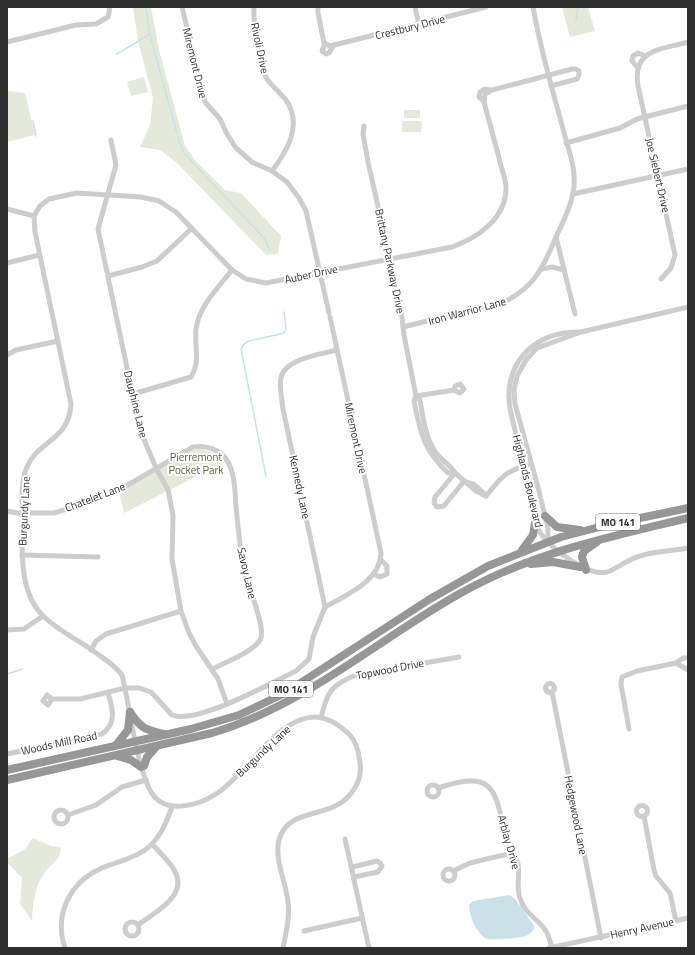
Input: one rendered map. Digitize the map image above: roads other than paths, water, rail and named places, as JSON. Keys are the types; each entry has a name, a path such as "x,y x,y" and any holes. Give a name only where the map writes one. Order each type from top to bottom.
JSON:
{"highway":[{"name":"MO 141","path":"7,770 222,721 270,701 444,590 488,566 520,552 585,530 688,508"},
{"path":"520,552 529,543 540,517 557,527 585,530"},
{"name":"MO 141","path":"7,780 228,729 270,712 304,692 436,606 475,585 559,550 602,538 688,518"},
{"path":"520,565 553,562 583,568 582,557 584,551 602,538"},
{"path":"543,556 548,542"},
{"path":"130,712 136,722 144,729 166,734"},
{"path":"116,745 128,730 130,712"},
{"path":"114,756 131,760 143,767 147,757 157,746"}],"street":[{"path":"7,42 76,25 96,24 108,17 110,7"},
{"name":"Miremont Drive","path":"182,7 205,102 220,119 236,148 252,162 272,170 291,187 306,211 377,534 381,560 374,574 364,584 325,607"},
{"name":"Rivoli Drive","path":"254,7 254,24 265,75 286,100 292,115 293,133 287,151 272,170"},
{"path":"318,7 324,43 332,46"},
{"path":"415,7 419,25"},
{"name":"Crestbury Drive","path":"324,43 322,51 326,54 329,53 332,46 419,25 483,7"},
{"name":"Iron Warrior Lane","path":"403,327 504,302 527,288 542,269 556,237 573,194 573,166 551,86 533,7"},
{"path":"645,56 658,50 688,42"},
{"name":"Joe Siebert Drive","path":"637,67 632,62 633,56 638,54 645,56"},
{"name":"Joe Siebert Drive","path":"645,56 640,60 637,67 636,79 675,255 671,268 661,279"},
{"path":"549,75 574,68 579,71 580,76 577,79 551,86"},
{"name":"Auber Drive","path":"34,216 40,206 49,199 77,193 140,197 158,201 176,212 232,270 246,278 266,283 452,247 466,242 482,232 492,223 503,205 506,187 484,101 485,94 491,90 549,75"},
{"path":"566,143 620,128 645,116 688,106"},
{"name":"Brittany Parkway Drive","path":"364,126 363,134 368,162 401,309 416,396 414,401 418,421 428,450 435,461 448,473 455,474 464,481 473,484 486,496 503,475 524,466"},
{"name":"Dauphine Lane","path":"111,140 116,165 98,229 140,430 156,468 168,490 173,515 172,559 181,611 196,646 212,669 228,704"},
{"path":"573,194 636,179 658,176 688,169"},
{"path":"7,209 34,216"},
{"name":"Burgundy Lane","path":"34,216 39,255 71,404 71,411 63,430 34,456 26,467 24,482 22,555 26,585 43,616 118,670 122,675 146,780 149,789 156,798 163,803 183,807 213,796 226,787 261,750 288,727 305,719 321,718 341,726 353,738 359,752 361,773 353,790 335,806 295,820 285,829 279,838 280,862 288,902 289,922 283,948"},
{"path":"108,276 142,267 157,261 191,229"},
{"path":"556,237 575,314"},
{"path":"7,263 39,255"},
{"path":"542,269 552,267 564,270"},
{"path":"133,394 191,377 196,369 197,362 196,329 199,315 207,302 232,270"},
{"name":"Highlands Boulevard","path":"548,542 539,531 540,517 530,464 515,404 514,390 517,376 526,360 537,348 581,332 688,307"},
{"name":"Highlands Boulevard","path":"548,542 524,466 509,400 510,379 523,354 542,340 570,332 581,332"},
{"path":"7,356 16,350 58,341"},
{"name":"Kennedy Lane","path":"325,607 280,389 281,377 288,366 299,360 337,350"},
{"path":"416,396 454,390"},
{"name":"Chatelet Lane","path":"7,511 54,513 121,489 193,447 207,447 219,453"},
{"name":"Savoy Lane","path":"212,669 254,648 259,642 262,631 244,571 240,549 234,481 228,462 219,453"},
{"path":"524,466 530,464"},
{"path":"455,474 435,497 434,503 437,507 444,506 464,481"},
{"path":"548,542 583,568 596,573 607,572 638,556 688,548"},
{"path":"22,555 98,557"},
{"name":"Miremont Drive","path":"374,574 380,577 387,574 387,566 381,560"},
{"path":"52,699 80,699 125,688 140,688 151,692 162,706 176,716 206,712 228,704 296,671 309,659 313,637 325,607"},
{"path":"91,650 96,641 106,634 181,611"},
{"path":"7,630 24,629 43,616"},
{"name":"Topwood Drive","path":"321,718 328,694 343,680 356,675 459,657"},
{"path":"629,729 621,684 622,677 637,671 676,663 683,658 688,658"},
{"path":"676,663 688,670"},
{"name":"Woods Mill Road","path":"7,754 102,734 109,729 114,715 108,692"},
{"name":"Hedgewood Lane","path":"552,692 601,938"},
{"path":"68,816 96,805 122,788 146,780"},
{"name":"Arblay Drive","path":"438,788 455,783 476,780 487,784 496,796 506,839 518,864 518,891 522,904 530,915 545,929 551,948"},
{"path":"65,948 62,927 63,912 69,897 79,883 92,873 130,859 152,844 163,829 172,806"},
{"path":"644,816 654,870 656,876 670,894 676,921"},
{"path":"345,839 369,948"},
{"path":"138,924 167,904 174,896 177,887 175,872 152,844"},
{"path":"453,871 470,863 512,853"},
{"path":"352,867 377,862 382,866 378,872 354,877"},
{"path":"304,931 362,918"},
{"name":"Henry Avenue","path":"551,948 688,918"}],"water":[{"path":"510,895 516,900 535,927 529,934 523,937 499,939 485,938 479,932 474,923 470,914 469,905 473,901"}],"waterway":[{"path":"146,7 149,31 180,144 184,153 264,238 270,250"},
{"path":"576,21 578,7"},
{"path":"117,54 150,34"},
{"path":"33,121 36,136"},
{"path":"266,476 241,349 244,344 249,341 284,333 286,329 284,312"},
{"path":"7,674 22,669"}],"park label":[{"name":"Pierremont Pocket Park","path":"196,463"}]}
